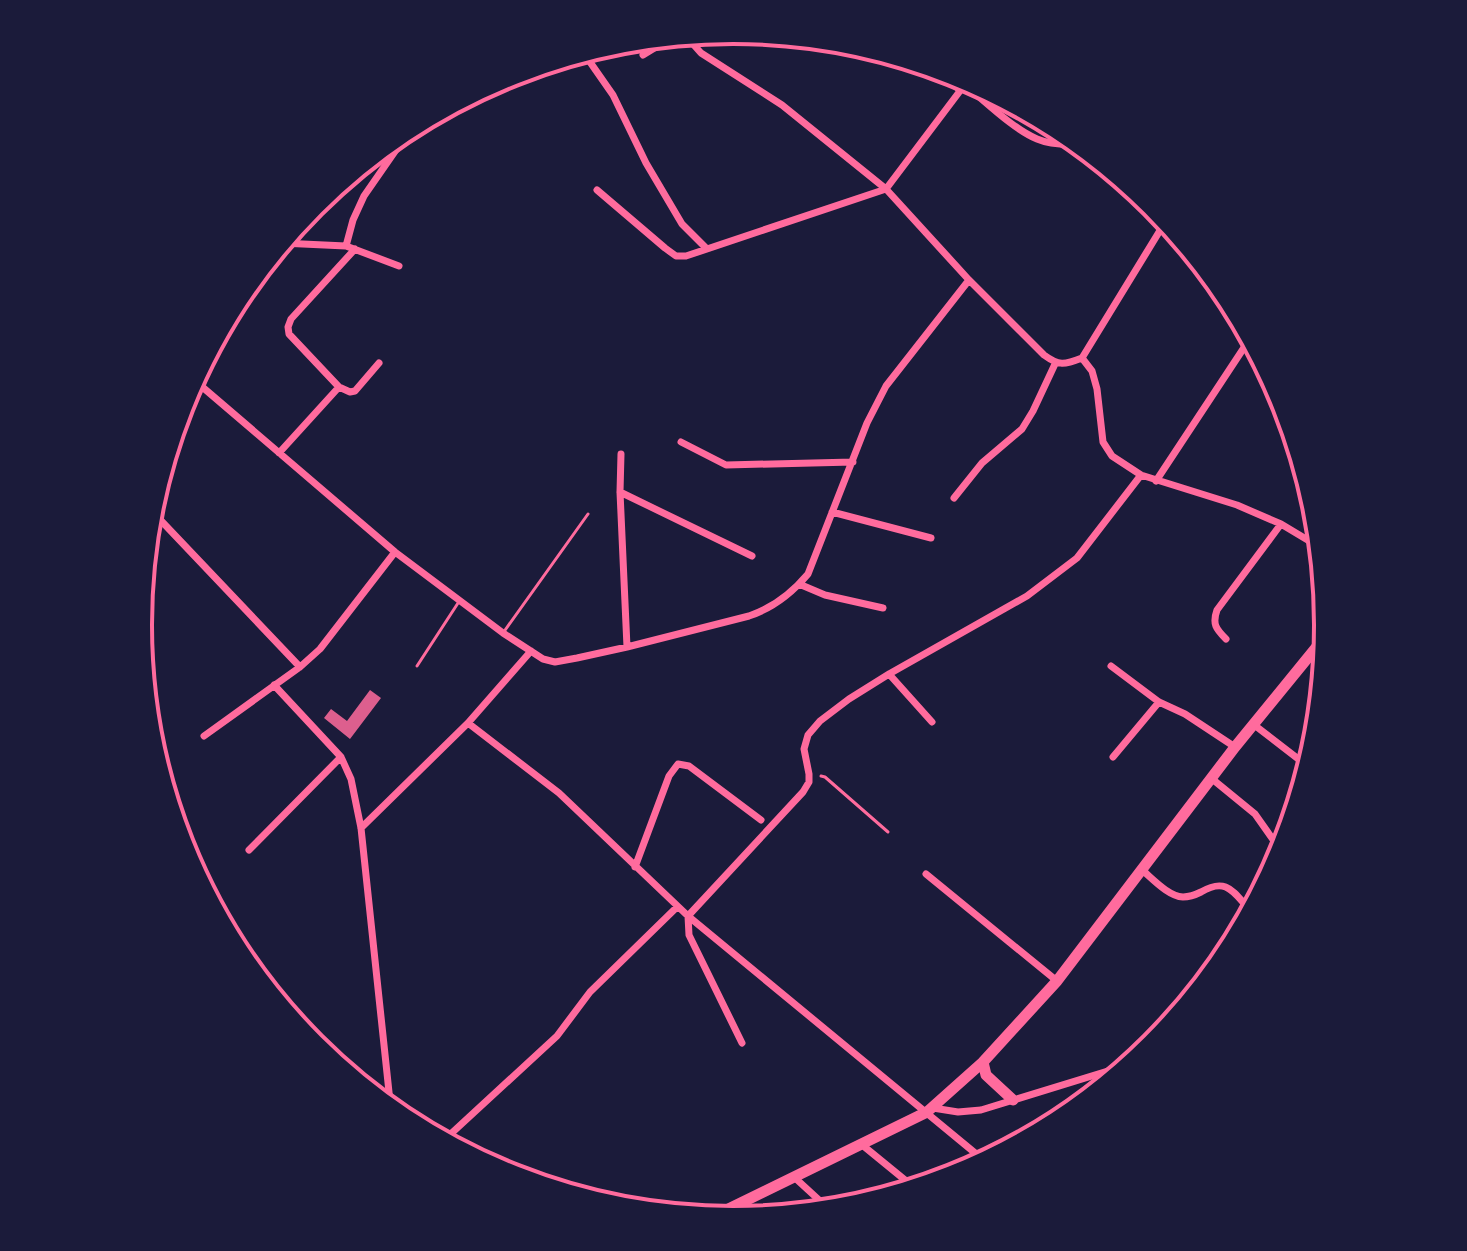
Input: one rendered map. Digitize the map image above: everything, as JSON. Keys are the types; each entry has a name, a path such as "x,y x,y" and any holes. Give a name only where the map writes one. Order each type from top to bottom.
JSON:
{"main road":[{"path":"733,1207 930,1110 983,1062 1057,981 1235,747 1314,650"},
{"path":"983,1062 986,1075 1013,1100"}],"street":[{"path":"694,45 701,53 782,105 886,189 969,280 1055,364 1082,358 1160,230"},
{"path":"643,55 651,50"},
{"path":"590,62 613,95 646,163 682,224 706,248"},
{"path":"597,190 665,248 676,256 686,256 886,189 961,90"},
{"path":"985,101 1024,133 1060,144"},
{"path":"346,246 364,196 393,155"},
{"path":"295,244 346,246 399,266"},
{"path":"355,249 291,319 289,334 339,387 350,392 355,391 379,363"},
{"path":"203,388 395,552 503,633 543,659 560,661 749,616 766,610 799,584 808,574 867,423 886,386 969,280"},
{"path":"1156,481 1244,348"},
{"path":"1082,358 1092,371 1103,442 1112,456 1141,475 1237,505 1281,524 1308,540"},
{"path":"954,498 982,463 1022,429 1055,364"},
{"path":"279,453 339,387"},
{"path":"681,442 726,465 853,462"},
{"path":"621,454 627,647"},
{"path":"742,1043 689,935 688,916 803,792 809,782 804,749 808,735 820,721 849,699 1027,596 1077,558 1141,475"},
{"path":"620,492 752,556"},
{"path":"832,512 931,538"},
{"path":"162,521 300,667"},
{"path":"1226,639 1216,630 1213,621 1217,610 1281,524"},
{"path":"204,736 320,649 395,552"},
{"path":"799,584 825,595 883,608"},
{"path":"361,828 468,723 531,651"},
{"path":"1111,666 1159,702 1185,714 1235,747"},
{"path":"889,674 932,722"},
{"path":"274,685 341,757 351,779 361,828 389,1094"},
{"path":"1113,757 1159,702"},
{"path":"468,723 559,793 677,907 930,1110 977,1153"},
{"path":"1253,724 1299,760"},
{"path":"249,850 341,757"},
{"path":"635,867 669,776 678,764 689,766 761,820"},
{"path":"1211,778 1255,814 1274,841"},
{"path":"1141,869 1173,895 1193,896 1215,885 1225,886 1244,904"},
{"path":"926,874 1057,981"},
{"path":"451,1133 557,1036 590,992 677,907"},
{"path":"930,1110 981,1110 1106,1071"},
{"path":"861,1144 906,1180"},
{"path":"794,1177 819,1200"}],"lane":[{"path":"503,633 588,514"},
{"path":"417,666 460,600"}],"path":[{"path":"809,774 825,777 888,832"}],"building":[{"path":"370,690 381,698 350,739 324,718 331,709 347,721"}]}
